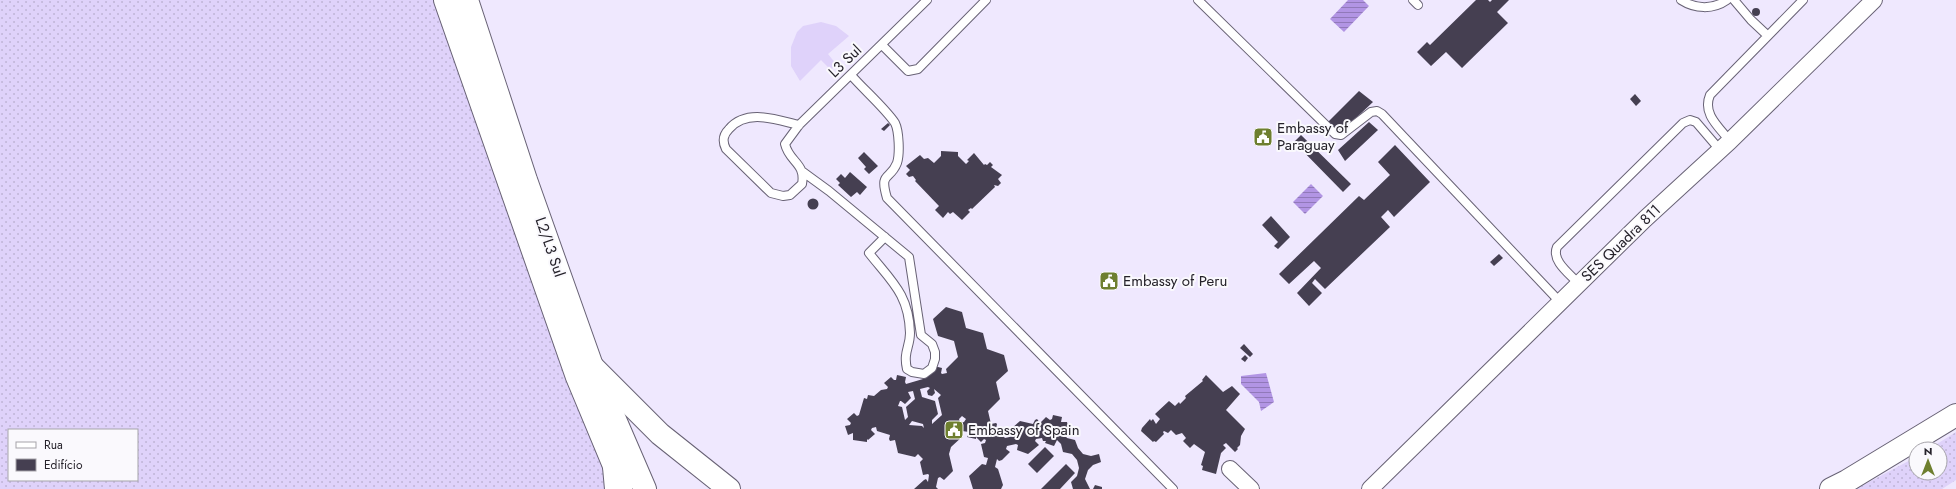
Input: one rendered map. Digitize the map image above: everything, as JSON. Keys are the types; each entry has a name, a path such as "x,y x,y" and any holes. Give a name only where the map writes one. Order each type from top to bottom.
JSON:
{"main road":[{"path":"434,0 457,34"},
{"name":"L2/L3 Sul","path":"445,0 577,376 624,489"},
{"name":"L2/L3 Sul","path":"467,0 526,180 592,366 645,489"},
{"path":"477,0 480,39"},
{"path":"592,366 660,434 729,489"},
{"path":"1831,489 1847,481 1956,415"},
{"path":"614,467 616,489"}],"street":[{"name":"SES Quadra 811","path":"1370,489 1645,219 1725,145 1868,2"},
{"path":"1230,469 1246,487"}],"lane":[{"name":"L3 Sul","path":"803,172 800,165 788,154 785,144 799,125 927,0"},
{"path":"882,45 908,71 914,70 918,68 986,0"},
{"path":"1198,0 1336,134 1341,135 1371,112 1377,111 1382,114 1560,302"},
{"path":"1681,0 1696,7 1715,6 1727,0"},
{"path":"1734,0 1751,20 1767,35"},
{"path":"1725,145 1709,114 1707,102 1710,95 1767,35 1803,0"},
{"path":"851,75 895,124 899,142 897,163 884,179 884,188 887,198 1173,489"},
{"path":"799,125 767,117 754,116 732,124 725,133 723,139 726,149 771,193 783,196 790,195 802,184 803,172"},
{"path":"1579,284 1556,258 1555,252 1557,247 1683,123 1690,120 1696,122 1725,145"},
{"path":"803,172 829,191 885,237 909,257 922,334 932,344 935,352 935,359 932,368 924,374 912,372 907,368 905,358 910,335 910,320 905,300 869,253 885,237"},
{"path":"905,300 915,293"},
{"path":"910,335 922,334"}],"shaded area":[{"path":"0,0 434,0 614,489 0,489"},
{"path":"1348,0 1363,0 1369,6 1344,32 1330,19"},
{"path":"821,22 836,26 849,36 828,54 836,64 831,70 821,60 800,81 791,66 791,47 797,32 803,26"},
{"path":"1311,184 1323,196 1305,214 1293,202"},
{"path":"1266,373 1274,402 1261,411 1259,402 1241,384 1241,376"},
{"path":"1956,432 1956,480 1942,489 1856,489 1908,461 1908,481 1948,481 1948,441 1942,441"}],"building":[{"path":"1476,0 1488,0 1490,2 1492,0 1509,0 1497,12 1508,23 1462,68 1446,52 1431,66 1417,52 1427,42 1430,45"},
{"path":"1756,8 1759,9 1759,15 1756,16 1753,15 1752,12 1753,9"},
{"path":"1359,91 1373,102 1340,133 1327,123"},
{"path":"1635,94 1641,101 1636,106 1630,99"},
{"path":"1369,122 1378,130 1345,161 1338,150"},
{"path":"888,123 890,125 884,131 881,129"},
{"path":"1301,135 1351,184 1343,192 1294,142"},
{"path":"1395,145 1430,182 1394,217 1388,210 1381,217 1390,227 1325,289 1315,279 1312,283 1322,293 1309,306 1297,293 1321,268 1314,261 1289,284 1279,274 1359,196 1364,200 1390,175 1378,162"},
{"path":"941,151 958,152 958,156 966,164 969,161 967,160 974,153 984,165 987,165 990,162 993,165 991,167 1002,175 998,179 1001,183 998,186 994,185 995,187 972,209 971,208 968,210 970,212 962,220 953,212 950,214 948,212 943,218 935,210 939,206 915,181 916,180 913,176 909,177 906,174 910,170 906,166 920,155 924,159 928,158 934,163 941,156"},
{"path":"864,152 878,166 869,174 864,169 866,167 858,158"},
{"path":"850,172 867,187 860,195 857,192 851,197 838,185 840,183 836,179 841,174 845,178"},
{"path":"813,198 817,200 819,204 817,208 813,210 809,208 807,204 809,200"},
{"path":"1271,216 1290,237 1278,249 1274,246 1278,242 1262,225"},
{"path":"1499,254 1503,258 1494,266 1490,262"},
{"path":"946,307 962,312 966,328 983,333 987,349 1004,355 1008,371 996,382 1000,399 988,411 991,424 997,424 996,429 1004,432 1003,436 1005,438 1014,436 1011,429 1020,421 1033,424 1037,419 1040,423 1046,417 1050,420 1052,419 1053,415 1062,417 1061,422 1067,422 1069,431 1064,432 1064,434 1067,438 1075,440 1078,448 1083,454 1091,456 1099,454 1101,462 1093,465 1088,470 1085,479 1090,489 1073,489 1071,482 1077,476 1079,468 1077,460 1072,454 1063,452 1061,444 1057,440 1054,446 1045,443 1046,441 1043,441 1042,438 1036,439 1035,441 1039,445 1028,454 1017,450 1018,445 1016,444 1007,446 1006,449 1010,452 1002,460 999,461 997,459 995,467 998,469 1003,485 1001,489 973,489 969,476 982,464 986,465 988,458 984,457 981,444 985,443 986,440 984,439 981,442 976,437 976,439 967,437 969,432 962,431 963,436 951,447 949,454 953,471 944,480 940,477 938,478 936,487 938,489 914,489 926,479 928,482 929,475 923,475 920,462 923,459 918,454 915,457 898,453 895,440 890,441 890,435 877,431 876,427 872,428 871,430 875,434 868,440 867,439 867,442 853,440 853,433 848,435 845,426 850,425 851,423 847,419 854,413 857,416 859,415 864,398 867,399 868,395 874,396 881,390 887,389 888,387 884,383 891,377 896,380 897,375 906,377 906,384 923,379 934,366 942,368 942,374 947,373 946,369 958,357 954,341 938,336 933,319","holes":["928,387 930,388 927,391 928,395 932,396 935,393 934,389 941,395 938,398 942,415 932,424 932,420 938,414 935,401 922,397 920,389","913,391 915,399 906,407 908,417 905,420 902,407 898,406 900,401 905,404 911,398 908,392","962,416 966,419 964,422 960,423 959,419","912,421 923,424 924,428 922,426 909,425"]},
{"path":"1244,344 1253,354 1250,357 1240,348"},
{"path":"1245,355 1248,358 1245,362 1241,359"},
{"path":"1206,375 1223,392 1232,386 1240,394 1226,410 1245,429 1241,436 1240,445 1235,452 1226,443 1223,445 1226,448 1221,453 1216,474 1202,470 1203,466 1201,465 1205,452 1194,444 1190,448 1183,441 1186,438 1182,433 1176,435 1171,430 1168,433 1164,431 1164,434 1156,442 1153,442 1141,431 1150,419 1151,421 1153,419 1156,424 1160,419 1155,414 1169,401 1175,406 1179,402 1180,404 1186,398 1185,396 1203,381 1202,380"},
{"path":"1045,447 1054,456 1037,473 1028,464"},
{"path":"1066,464 1075,473 1060,489 1041,489"},
{"path":"1095,485 1102,487 1102,489 1093,489"}],"place":[{"name":"Embassy of Paraguay","path":"1263,137"},
{"name":"Embassy of Peru","path":"1109,281"},
{"name":"Embassy of Spain","path":"954,430"}]}
